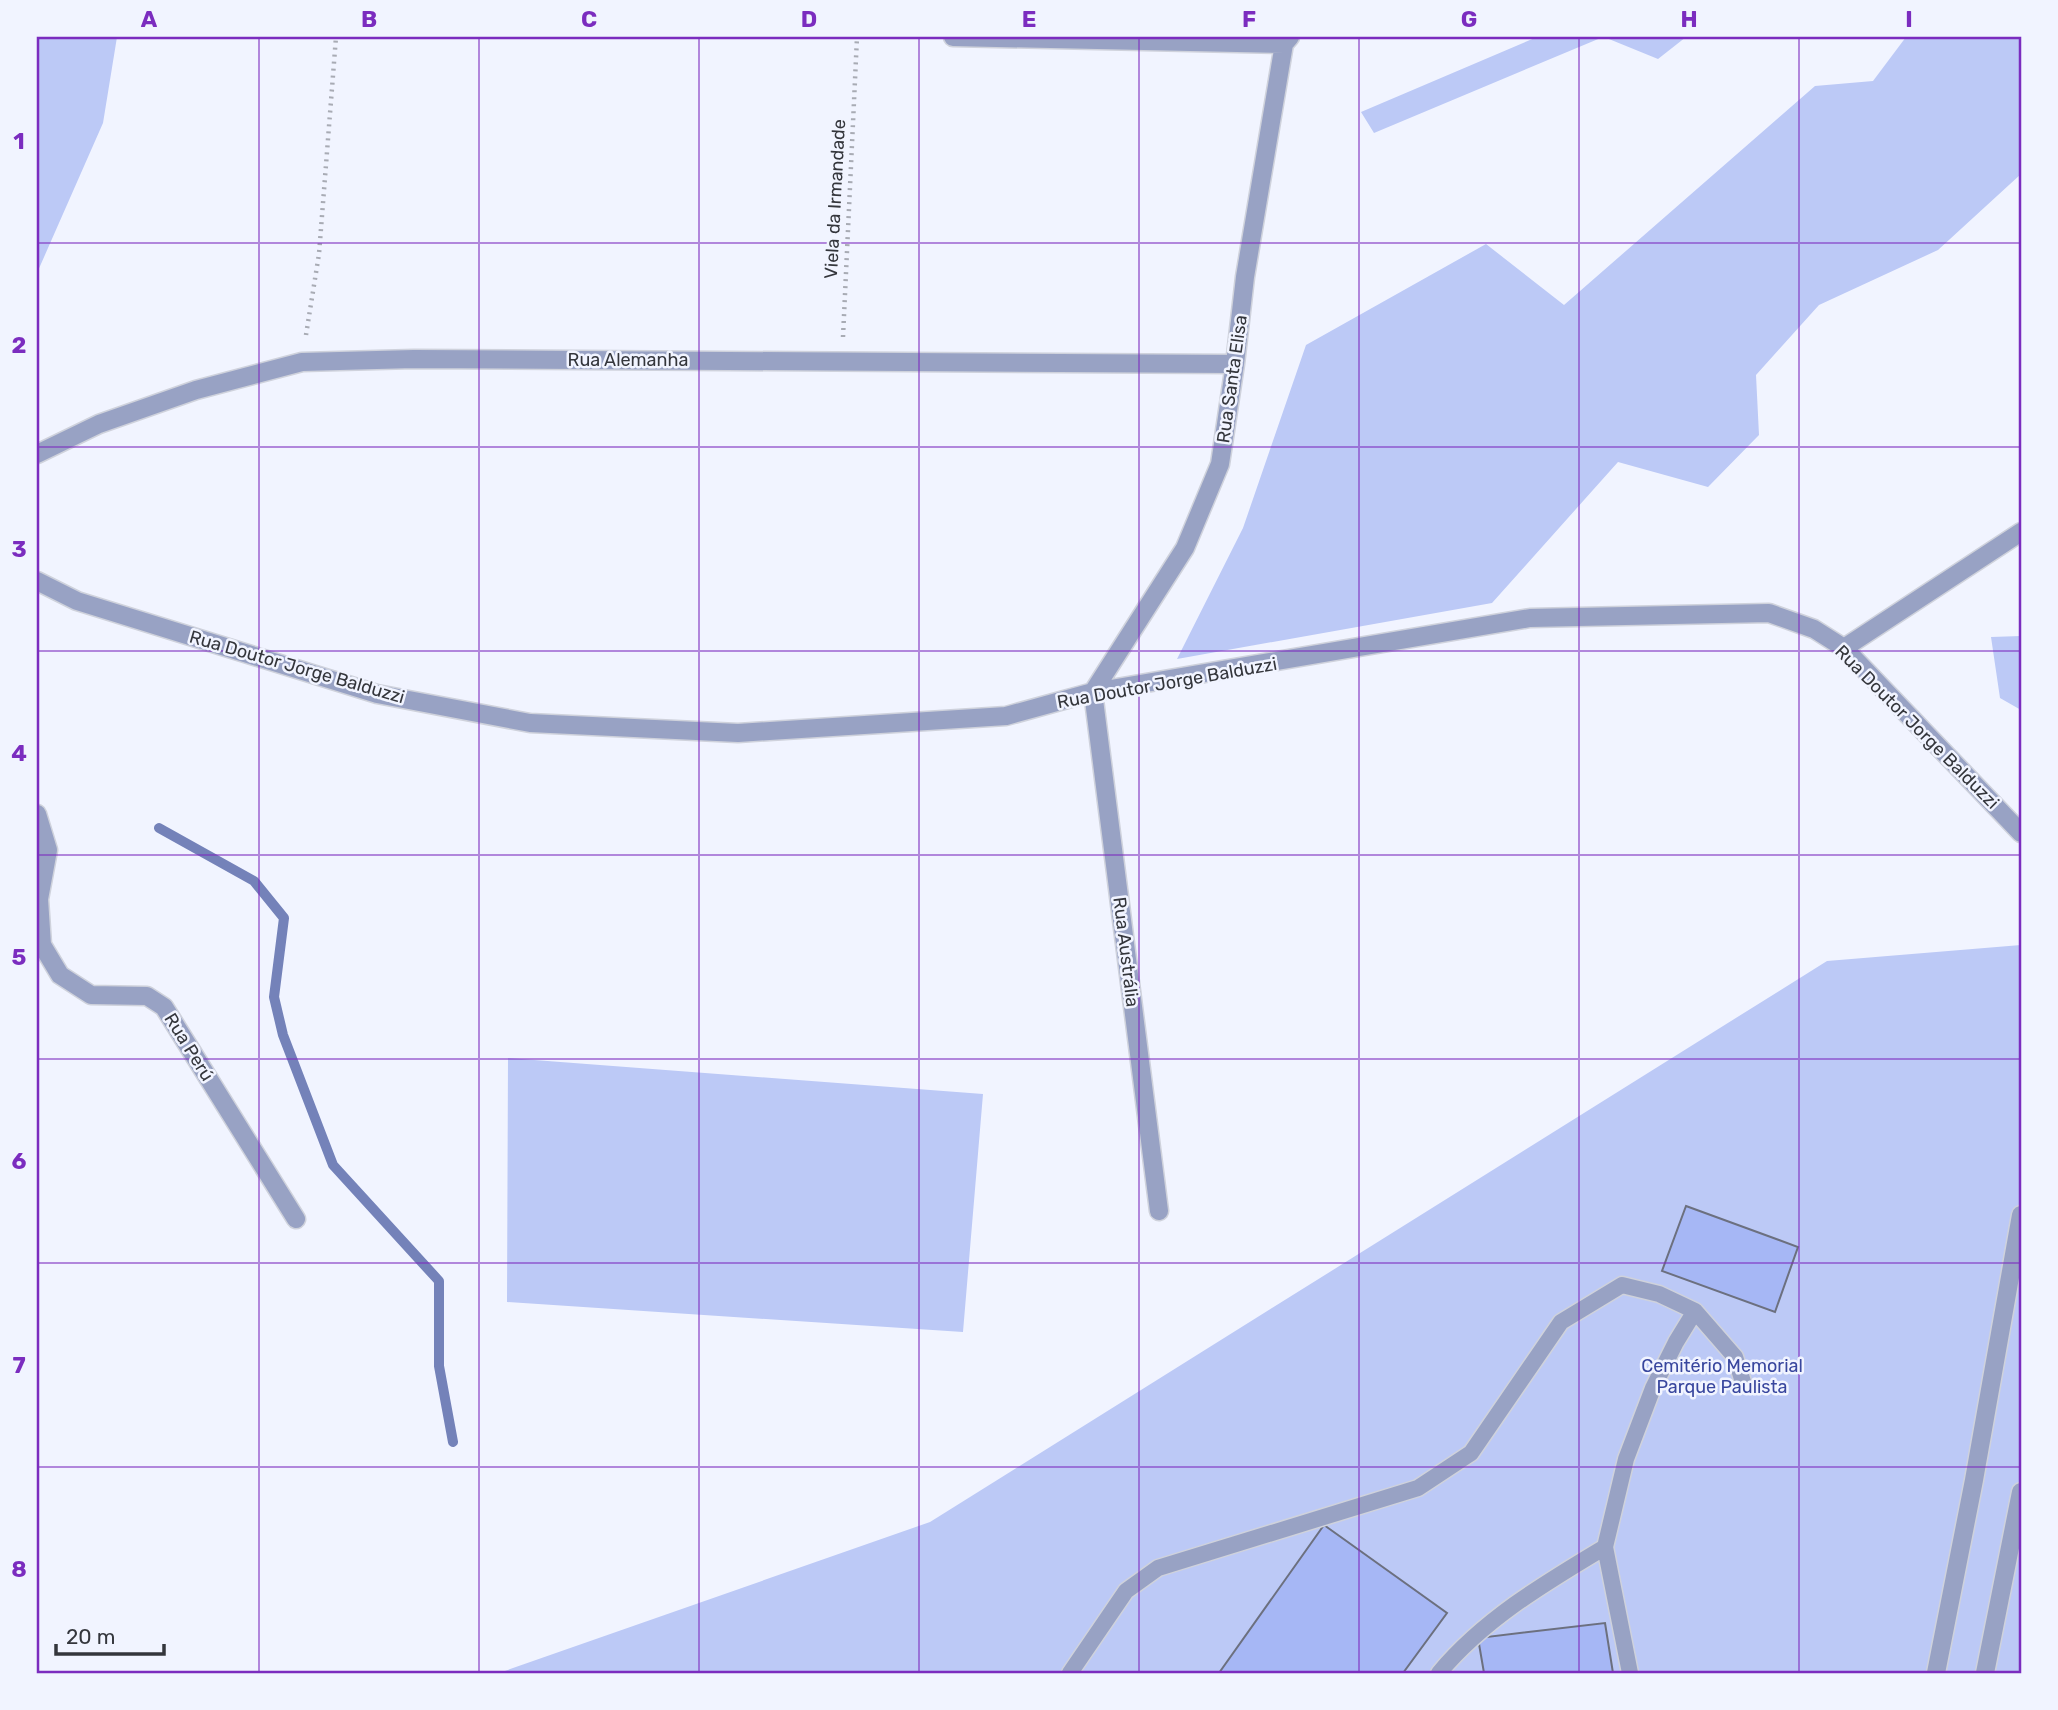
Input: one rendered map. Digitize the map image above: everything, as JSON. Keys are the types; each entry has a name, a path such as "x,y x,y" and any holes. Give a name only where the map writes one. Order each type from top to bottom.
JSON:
{"street":[{"path":"953,37 1287,40"},
{"name":"Rua Santa Elisa","path":"1093,692 1185,548 1220,464 1245,277 1287,40"},
{"name":"Rua Alemanha","path":"37,454 99,424 184,394 302,362 414,359 1235,364"},
{"path":"1844,648 2021,532"},
{"name":"Rua Doutor Jorge Balduzzi","path":"37,581 77,601 377,694 530,723 738,733 1006,716 1093,692 1530,618 1769,613 1814,629 1844,648 2021,833"},
{"name":"Rua Austrália","path":"1093,692 1159,1211"},
{"name":"Rua Perú","path":"37,814 48,850 39,899 42,945 60,975 90,995 147,996 164,1007 296,1219"},
{"path":"1936,1673 2021,1215"},
{"path":"1985,1673 2021,1492"}],"lane":[{"path":"1070,1673 1126,1591 1158,1568 1418,1488 1471,1452 1561,1322 1622,1285 1659,1294 1695,1311 1735,1357 1744,1385"},
{"path":"1630,1673 1605,1547 1626,1459 1653,1388 1695,1311"},
{"path":"1439,1673 1488,1623 1543,1584 1605,1547"}],"path":[{"path":"302,362 319,254 336,37"},
{"name":"Viela da Irmandade","path":"842,362 857,37"}],"green space":[{"path":"37,37 117,37 103,123 37,273"},
{"path":"1537,37 1603,37 1374,133 1361,112"},
{"path":"1604,37 1686,37 1658,59"},
{"path":"1906,37 2021,37 2021,174 1938,250 1819,305 1756,375 1759,435 1708,487 1618,462 1492,603 1177,659 1243,528 1306,345 1486,244 1564,305 1815,86 1873,81"},
{"path":"2021,636 2021,710 2000,698 1991,637"},
{"name":"Cemitério Memorial Parque Paulista","path":"2021,945 2021,1673 499,1673 930,1522 1827,961"},
{"path":"508,1058 983,1094 963,1332 507,1302"}],"building":[{"path":"1686,1206 1798,1247 1775,1312 1662,1271"},
{"path":"1324,1525 1447,1613 1403,1673 1219,1673"},
{"path":"1605,1623 1613,1673 1484,1673 1478,1638"}],"waterway":[{"path":"159,828 254,881 284,918 274,997 283,1035 333,1165 439,1281 439,1366 453,1442"}]}
